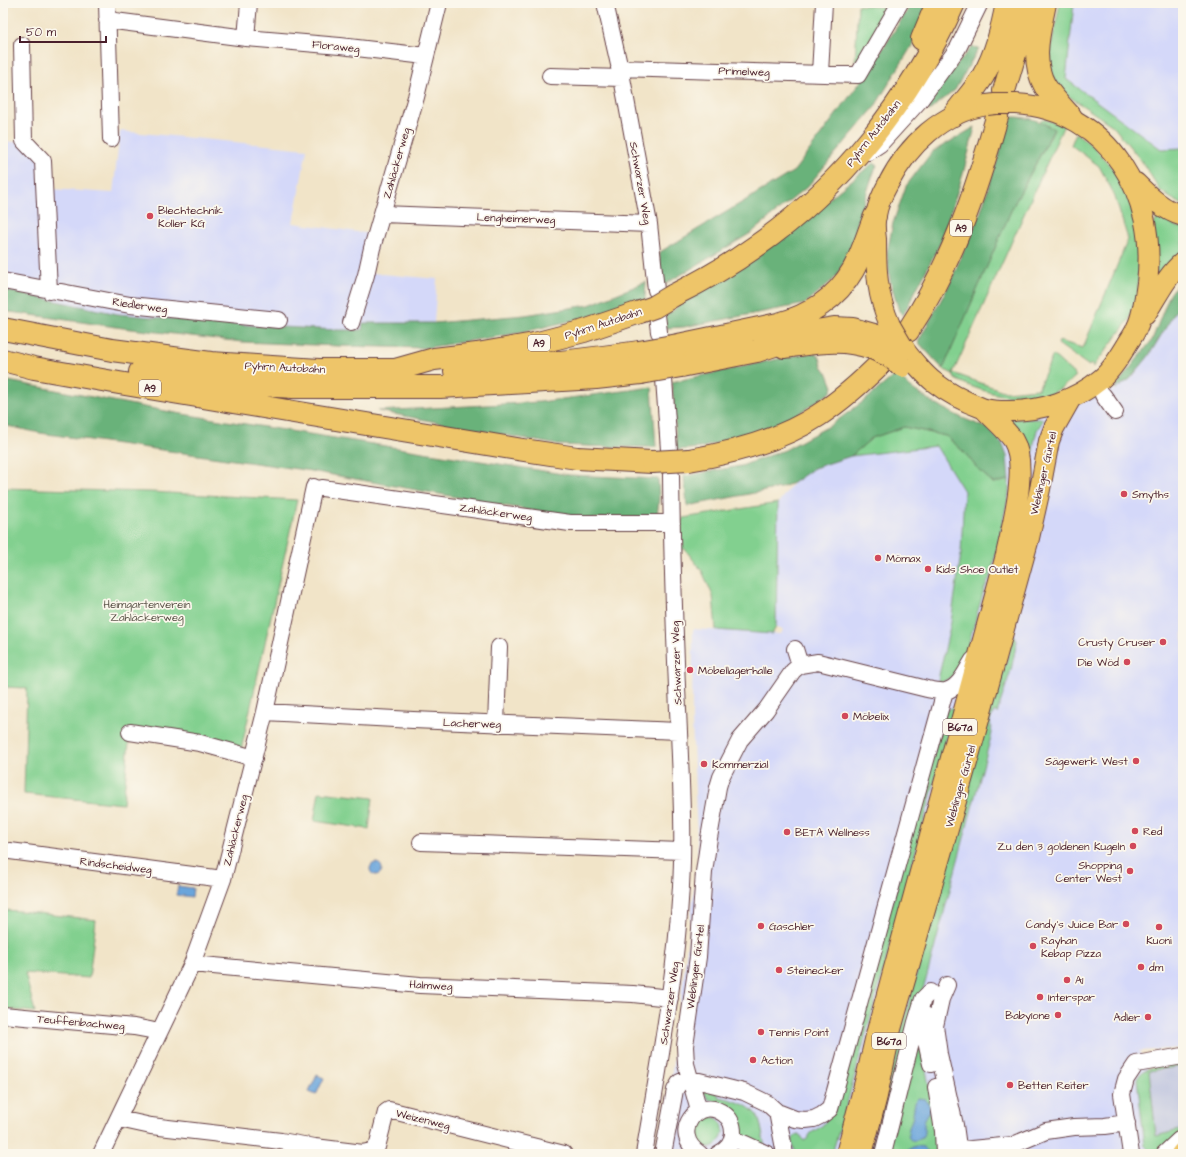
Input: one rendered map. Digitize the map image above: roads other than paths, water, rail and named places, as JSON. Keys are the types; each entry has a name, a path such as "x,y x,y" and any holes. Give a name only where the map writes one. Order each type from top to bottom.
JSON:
{"highway":[{"path":"893,110 898,86 922,42 937,3"},
{"name":"Pyhrn Autobahn","path":"3,329 112,350 211,363 319,370 395,370 434,359 477,354 534,344 649,313 665,292 696,284 756,247 803,210 852,162 893,110 921,68 946,22 954,3"},
{"path":"954,115 983,77 995,51 1007,3"},
{"path":"1010,97 1015,54 1026,3"},
{"path":"1045,3 1037,41 1036,58 1039,73 1045,85 1070,117"},
{"name":"A9","path":"3,360 34,368 119,383 577,458 661,456 690,460 721,455 742,449 790,431 818,416 844,397 894,347 921,312 936,284 965,220 987,154 992,111"},
{"path":"3,347 38,355 110,367 208,381 293,387 440,387 596,378 640,362 678,345 788,322 811,311 829,300 851,274 875,216"},
{"path":"395,370 437,372 518,367 603,357 681,366 757,351 816,331 834,328 861,331 894,347"}],"main road":[{"path":"1000,426 956,407 923,387 894,347 880,298 876,278 875,216 883,194 894,172 921,138 954,115 992,111 995,104 1010,97 1070,117 1089,128 1104,141 1129,176 1154,201 1183,216"},
{"path":"1129,176 1142,206 1147,229 1149,250 1146,292 1138,327"},
{"path":"1138,327 1167,280 1183,262"},
{"name":"Weblinger Gürtel","path":"862,1154 878,1096 891,1028 972,745 1027,545 1049,441 1054,428 1091,390 1124,352 1138,327"},
{"path":"894,347 933,382 959,398 984,409 1025,411 1046,407 1091,390"},
{"name":"Weblinger Gürtel","path":"846,1154 877,1030 1006,555 1015,513 1020,467 1018,453 1014,441 984,409"}],"street":[{"path":"107,3 110,139"},
{"path":"246,38 249,3"},
{"name":"Zahläckerweg","path":"351,323 416,98 439,3"},
{"name":"Schwarzer Weg","path":"605,3 649,224 665,292"},
{"path":"820,73 824,3"},
{"name":"Primelweg","path":"620,73 820,73 858,75 900,3"},
{"path":"852,162 880,144 920,100 958,48 980,3"},
{"name":"Floraweg","path":"107,20 246,38 340,46 426,56"},
{"path":"22,45 24,141 43,161 49,290"},
{"path":"550,76 620,73"},
{"name":"Lengheimerweg","path":"382,214 649,224"},
{"name":"Riedlerweg","path":"3,281 130,305 279,320"},
{"path":"649,313 659,332"},
{"path":"661,456 664,379"},
{"path":"1091,390 1115,412"},
{"name":"Schwarzer Weg","path":"644,1154 670,998 678,923 682,851 671,475"},
{"name":"Zahläckerweg","path":"101,1154 119,1120 192,964 223,879 266,712 318,488 570,523 672,523"},
{"name":"Weblinger Gürtel","path":"945,691 952,688 960,681 982,645"},
{"path":"496,724 499,647"},
{"path":"663,1154 675,1090 680,1082 691,1079 744,1092 767,1103 777,1112 795,1119 814,1119 822,1116 830,1109 945,691 927,689 818,662 800,665 795,649"},
{"name":"Weblinger Gürtel","path":"697,1104 686,1064 685,1046 698,957 708,838 720,782 740,740 766,710 793,671 800,665"},
{"name":"Lacherweg","path":"266,712 679,732"},
{"path":"130,732 200,744 254,758"},
{"path":"421,842 682,851"},
{"name":"Rindscheidweg","path":"10,852 223,879"},
{"name":"Halmweg","path":"192,964 420,985 633,994 670,998"},
{"path":"947,985 941,999 935,1026 939,1054 955,1125 954,1152"},
{"path":"882,1154 916,1022 923,999 930,992 924,1008 923,1028 938,1097 943,1131 954,1152"},
{"name":"Teuffenbachweg","path":"3,1015 134,1026 150,1030 158,1034"},
{"path":"1131,1154 1122,1094 1126,1079 1136,1064 1183,1056"},
{"path":"700,1154 689,1144 686,1137 688,1122 693,1116 697,1104 706,1109 714,1109 721,1112 727,1116 732,1123 732,1138 723,1153"},
{"name":"Weizenweg","path":"119,1120 152,1126 281,1141 363,1153 378,1147 386,1112 389,1110 564,1154"},
{"path":"777,1112 785,1154"},
{"path":"954,1152 1013,1145 1017,1148 1046,1131 1126,1123"},
{"path":"732,1138 767,1154"},
{"path":"1164,1154 1183,1139"}],"water":[{"path":"374,863 378,863 382,869 378,875 374,875 370,871 370,867"},
{"path":"178,886 193,888 192,897 176,895"},
{"path":"317,1075 324,1078 316,1095 309,1092"},
{"path":"918,1098 925,1099 928,1102 930,1110 925,1118 922,1138 912,1140 908,1134 915,1103"},
{"path":"915,1146 923,1147 928,1154 906,1154 909,1149"}],"place":[{"name":"Blechtechnik Koller KG","path":"150,216"},
{"name":"Smyths","path":"1124,494"},
{"name":"Mömax","path":"878,558"},
{"name":"Kids Shoe Outlet","path":"928,569"},
{"name":"Crusty Cruser","path":"1163,642"},
{"name":"Die Wöd","path":"1127,662"},
{"name":"Möbellagerhalle","path":"690,670"},
{"name":"Möbelix","path":"845,716"},
{"name":"Sägewerk West","path":"1136,761"},
{"name":"Kommerzial","path":"704,764"},
{"name":"Red","path":"1135,831"},
{"name":"BETA Wellness","path":"787,832"},
{"name":"Zu den 3 goldenen Kugeln","path":"1133,846"},
{"name":"Shopping Center West","path":"1130,871"},
{"name":"Candy‘s Juice Bar","path":"1126,924"},
{"name":"Gaschler","path":"761,926"},
{"name":"Kuoni","path":"1159,927"},
{"name":"Rayhan Kebap Pizza","path":"1033,946"},
{"name":"dm","path":"1141,967"},
{"name":"Steinecker","path":"779,970"},
{"name":"A1","path":"1067,980"},
{"name":"Interspar","path":"1040,997"},
{"name":"Baby1one","path":"1058,1015"},
{"name":"Adler","path":"1148,1017"},
{"name":"Tennis Point","path":"761,1032"},
{"name":"Action","path":"753,1060"},
{"name":"Betten Reiter","path":"1010,1085"}],"park label":[{"name":"Heimgartenverein Zahläckerweg","path":"147,610"}]}
